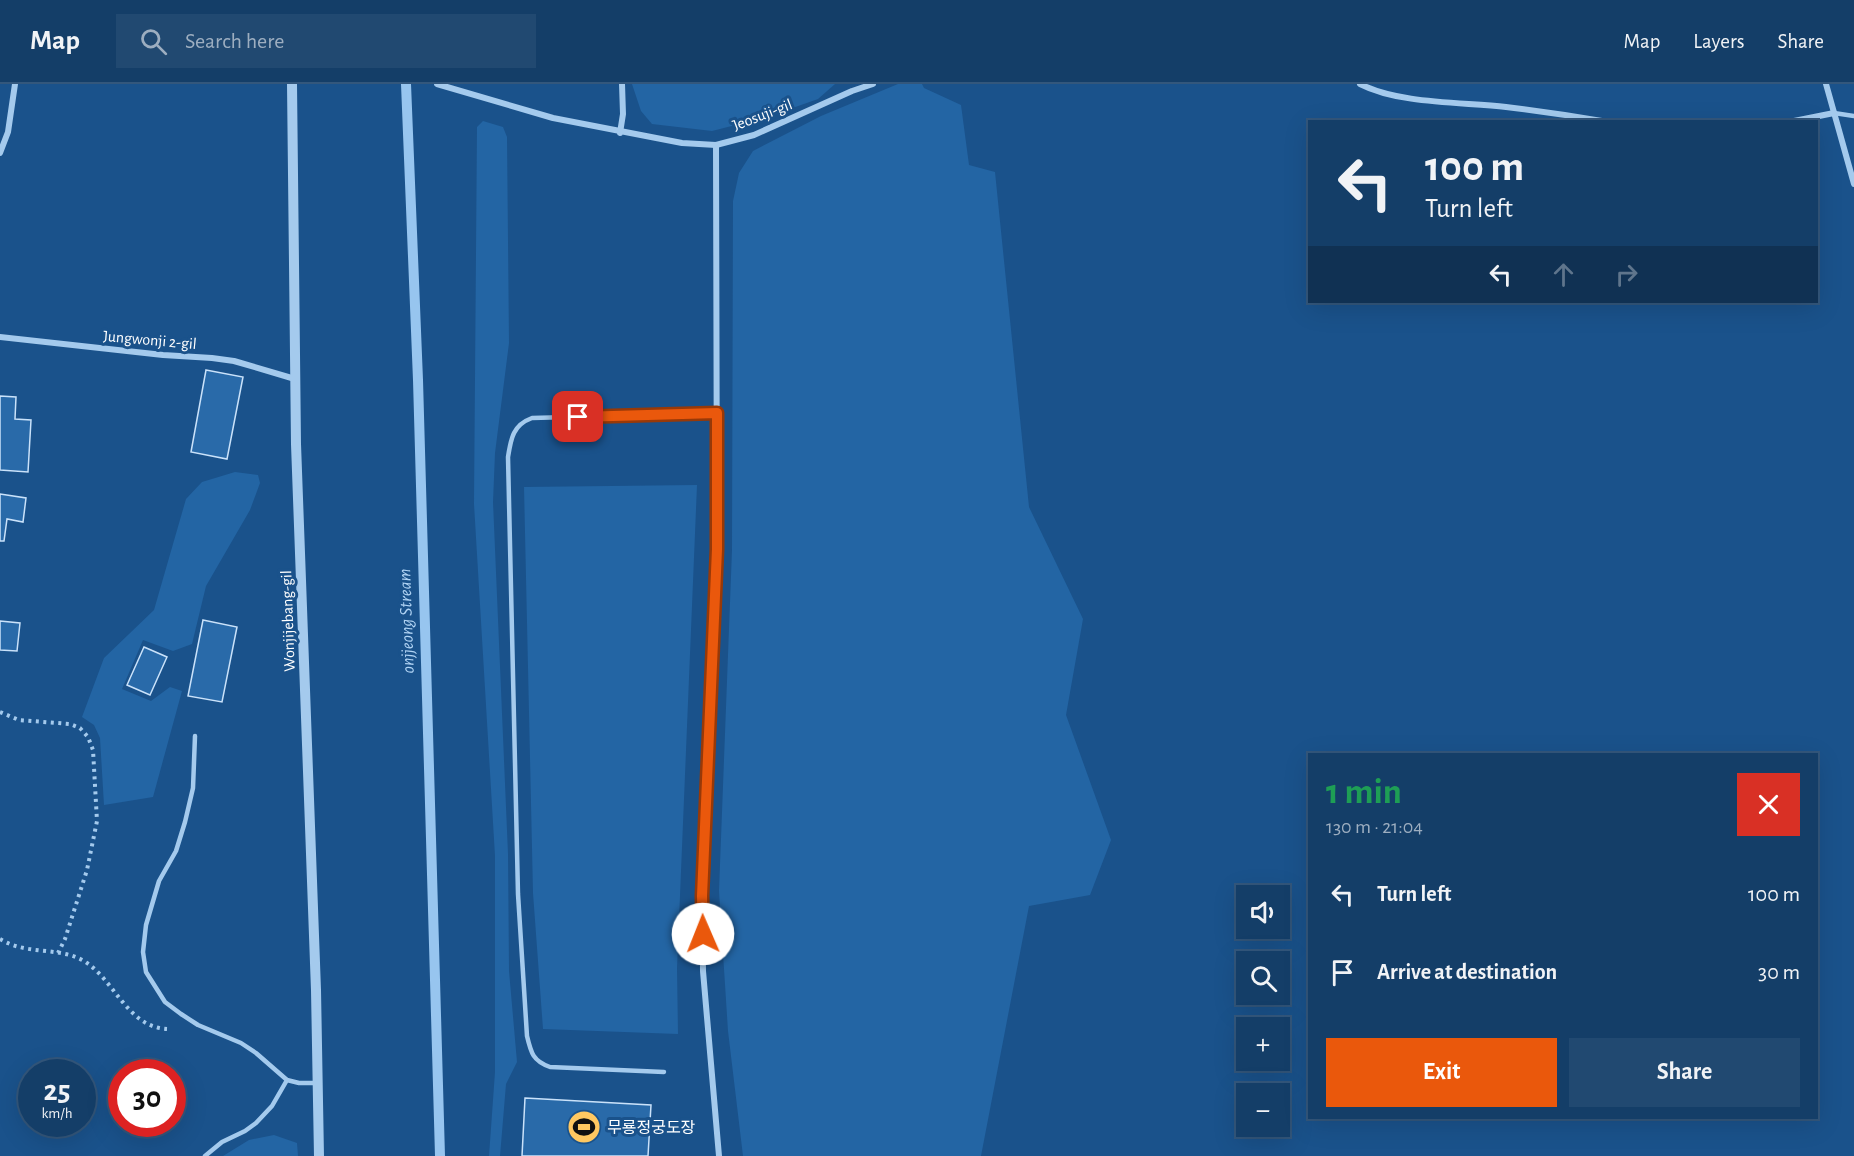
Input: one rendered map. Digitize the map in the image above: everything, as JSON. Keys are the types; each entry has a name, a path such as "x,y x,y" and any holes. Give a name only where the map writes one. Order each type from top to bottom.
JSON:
{"street":[{"path":"0,153 9,132 15,84"},
{"name":"Wonjijebang-gil","path":"292,84 295,379 319,1156"},
{"name":"Jeosuji-gil","path":"437,84 553,118 620,133 682,143 716,145 754,135 851,88 873,84"},
{"path":"620,133 623,114 622,84"},
{"path":"1360,84 1369,89 1401,97 1507,107 1595,120"},
{"path":"1826,84 1854,184"},
{"path":"1799,120 1834,113"},
{"path":"716,145 717,549 702,896 703,971 719,1156"},
{"name":"Jungwonji 2-gil","path":"0,337 234,361 295,379"}],"lane":[{"path":"1834,113 1854,116"},
{"path":"664,1072 550,1067 538,1062 532,1055 527,1036 518,894 508,457 512,435 516,427 532,418 717,413"},
{"path":"195,736 193,788 185,822 176,851 159,881 151,903 143,952 146,972 165,1002 198,1025 241,1043 287,1080 299,1083 318,1083"},
{"path":"205,1156 222,1142 256,1123 272,1106 287,1080"}],"path":[{"path":"0,712 4,716 19,720 70,724 80,728 88,737 93,750 97,821 87,870 58,953"},
{"path":"0,939 21,949 58,953 85,962 146,1024 165,1029 198,1025"}],"shaded area":[{"path":"632,84 835,84 818,99 767,117 712,131 652,124 641,111"},
{"path":"898,84 922,84 924,88 961,105 969,165 995,172 1029,507 1083,619 1066,715 1111,840 1090,895 1029,906 981,1156 743,1156 728,1031 719,891 732,550 733,201 739,173 753,151 821,116"},
{"path":"483,121 503,127 507,137 509,343 495,453 493,502 508,854 509,971 517,1062 506,1084 500,1156 489,1156 495,1072 495,856 474,504 477,127"},
{"path":"235,472 258,475 260,483 250,510 206,586 192,644 173,651 143,640 122,689 151,701 170,687 182,691 153,797 104,805 100,738 94,725 82,717 104,658 154,610 186,499 202,482"},
{"path":"697,485 677,968 678,1034 543,1029 533,893 524,487"},
{"path":"274,1135 297,1143 298,1156 223,1156 249,1140"}],"building":[{"path":"206,370 243,377 227,459 191,452"},
{"path":"0,396 16,397 15,419 31,420 28,472 0,470"},
{"path":"0,494 26,498 23,522 7,519 4,541 0,541"},
{"path":"203,620 237,627 222,702 188,696"},
{"path":"0,621 20,623 17,651 0,650"},
{"path":"144,647 167,657 150,695 127,685"},
{"path":"525,1098 651,1105 648,1156 522,1156"}],"waterway":[{"name":"onjjeong Stream","path":"406,84 418,380 440,1156"}],"place":[{"name":"무룡정궁도장","path":"584,1127"}],"route":[{"path":"578,417 717,413 717,549 708,802 702,896 703,934"}]}
